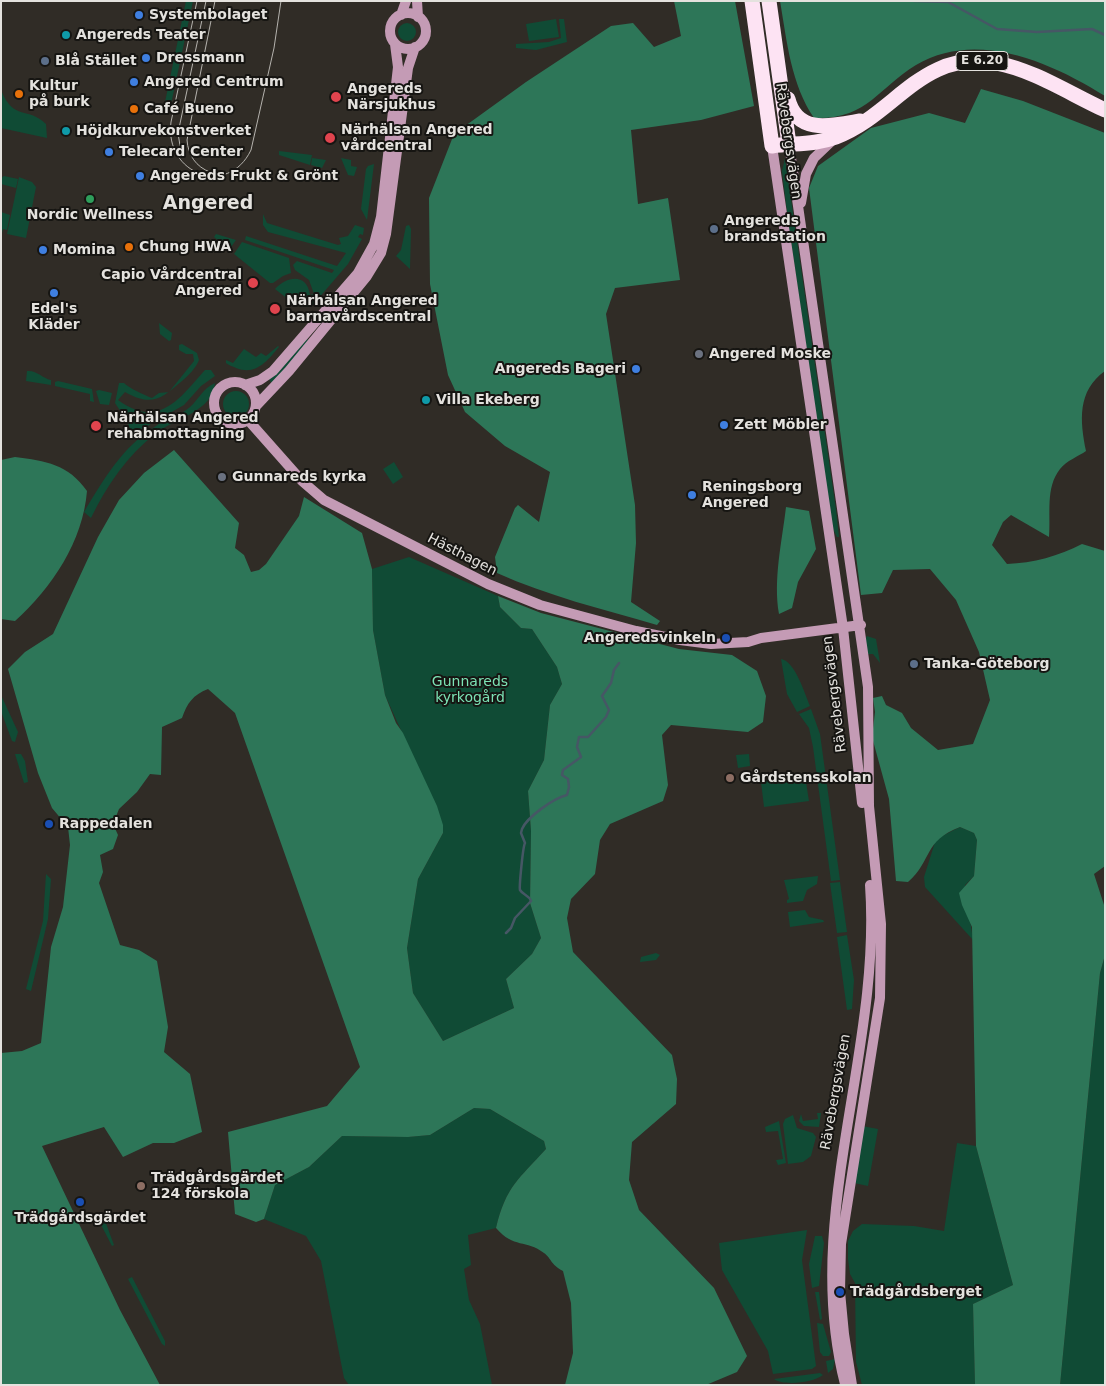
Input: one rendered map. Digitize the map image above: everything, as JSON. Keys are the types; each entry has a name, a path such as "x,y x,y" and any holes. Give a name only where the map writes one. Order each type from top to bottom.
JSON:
{"highway":[{"name":"Rävebergsvägen","path":"752,1 772,146"},
{"name":"Rävebergsvägen","path":"769,1 789,144"},
{"name":"E 6.20","path":"772,146 820,142 836,137 867,119 918,78 935,69 956,62 978,61 997,63 1023,71 1105,110"},
{"name":"E 6.20","path":"778,66 790,108 801,122 810,125 831,125 867,119"}],"street":[{"path":"401,15 406,1"},
{"path":"417,1 418,17"},
{"path":"395,44 405,48 415,47 421,43 425,34 424,24 418,17 410,14 401,15 394,20 390,29 395,44 398,67 381,217 374,244 358,273 273,371 260,380 246,385 236,383 224,387 217,395 215,406 220,417 225,421 239,424 248,420 256,406 289,371 362,282 381,253 386,234 408,68 415,47"},
{"name":"Rävebergsvägen","path":"801,221 806,174 814,158 836,137"},
{"name":"Rävebergsvägen","path":"789,144 868,687 869,806 881,924 880,998 841,1244 840,1292 852,1385"},
{"name":"Rävebergsvägen","path":"772,146 843,628 856,733 872,911 868,1006 844,1134 836,1199 833,1250 832,1292 834,1320 839,1357 846,1385"},
{"path":"246,385 255,396 256,406"},
{"name":"Hästhagen","path":"248,420 302,481 324,500 517,598 659,637 702,642 748,636 761,638 860,625"}],"green space":[{"path":"186,1 193,1 170,109 164,107"},
{"path":"674,1 735,1 754,106 701,120 631,130 638,204 668,198 680,280 615,288 606,314 635,505 636,543 631,602 660,621 657,625 556,595 497,573 495,557 515,508 518,505 539,522 550,472 505,446 465,412 448,375 430,284 429,198 454,134 526,82 611,26 633,23 654,47 681,36"},
{"path":"780,1 1105,1 1105,96 1061,72 1013,54 988,50 963,50 939,55 916,65 871,101 847,114 814,118 806,105 795,77"},
{"path":"556,19 559,37 529,41 526,24"},
{"path":"559,19 564,19 567,42 536,50 516,48 516,44 549,42 561,38"},
{"path":"407,23 413,26 416,32 413,38 407,41 401,38 398,32 401,26"},
{"path":"981,89 1023,101 1105,133 1105,371 1089,388 1085,397 1082,429 1086,451 1066,464 1055,476 1050,493 1049,537 1011,515 1003,522 992,545 1007,564 1046,558 1082,544 1105,551 1105,866 1094,874 1105,908 1105,955 1100,973 1060,1385 975,1385 973,1304 1013,1285 976,1146 972,927 959,893 974,876 977,840 974,833 960,827 948,832 934,845 916,874 908,882 896,881 889,799 872,737 875,712 873,698 882,696 886,705 902,713 911,728 938,750 973,744 990,700 979,652 956,600 930,569 893,570 882,593 861,595 809,188 818,166 871,128 929,113 965,123"},
{"path":"1,90 6,100 16,110 33,116 46,124 47,138 1,128"},
{"path":"279,151 312,155 310,165 279,155"},
{"path":"312,158 326,160 322,168 311,165"},
{"path":"341,158 351,160 351,166 357,167 354,176 348,175"},
{"path":"785,158 839,537 837,537 832,527 788,220 782,171"},
{"path":"374,164 367,220 361,209 366,169"},
{"path":"4,176 18,179 16,188 1,184 1,178"},
{"path":"19,177 32,182 36,187 26,238 7,234"},
{"path":"1,212 10,215 7,230 3,229 2,233"},
{"path":"263,214 267,223 338,245 341,244 339,238 348,236 355,225 364,228 363,235 360,234 358,237 362,239 348,264 311,307 297,306 275,289 285,281 296,279 305,283 310,295 314,294 309,280 295,270 293,265 297,261 332,273 334,270 245,240 246,236 337,266 346,253 268,232 263,225"},
{"path":"409,225 411,229 410,269 396,256 401,250 406,226"},
{"path":"216,234 236,240 229,250 214,237"},
{"path":"242,242 289,258 291,273 270,283 234,254"},
{"path":"159,323 172,333 171,340 169,341 160,334"},
{"path":"307,339 309,341 272,384 269,379"},
{"path":"182,344 197,353 199,360 189,374 170,391 194,361 193,354 186,354 179,350 179,345"},
{"path":"278,346 270,357 255,369 243,370 226,363 226,360 233,363 244,349 256,357 261,353 266,356"},
{"path":"205,370 211,370 215,376 201,386 184,405 152,423 133,437 127,421 115,403 119,383 124,383 152,398 159,393 169,392 156,399 149,400 134,397 125,392 118,400 132,408 145,412 157,411 168,407 177,400"},
{"path":"27,371 34,372 51,380 51,385 26,381"},
{"path":"58,381 92,389 94,402 90,401 90,394 55,386 55,382"},
{"path":"215,383 212,393 200,408 156,433 136,451 111,483 91,518 84,512 106,476 134,443 160,423 186,410 207,388"},
{"path":"96,391 112,393 109,405 100,404"},
{"path":"236,391 246,394 249,404 246,414 236,417 226,414 223,404 226,394"},
{"path":"174,450 239,523 235,548 244,555 251,572 259,570 266,564 299,516 304,497 362,533 372,569 373,630 385,695 396,723 403,733 437,806 443,825 443,833 418,879 407,948 413,993 443,1041 514,1008 506,979 532,954 541,938 530,903 531,831 528,791 544,760 550,705 562,684 557,667 532,629 521,628 500,607 498,596 541,613 679,649 732,655 757,671 766,696 763,722 748,732 671,725 662,735 668,785 663,801 610,824 600,840 595,874 571,899 567,918 573,952 672,1055 677,1079 676,1104 632,1142 629,1180 639,1210 714,1288 747,1356 737,1372 706,1385 565,1385 573,1353 571,1303 563,1271 538,1249 509,1239 496,1228 509,1192 546,1149 544,1141 490,1109 474,1108 430,1135 408,1137 342,1136 309,1167 275,1185 264,1219 256,1222 235,1214 228,1132 327,1106 360,1067 235,713 208,689 191,700 182,718 162,727 161,775 150,774 137,792 119,809 113,824 118,835 113,849 100,855 103,872 99,883 120,945 139,950 157,961 168,1027 164,1052 190,1074 202,1132 174,1143 153,1143 123,1157 104,1127 42,1146 120,1310 160,1385 1,1385 1,1053 22,1051 41,1043 51,947 63,907 70,845 68,827 52,808 38,773 8,669 25,652 53,634 98,537 119,500 144,473"},
{"path":"15,457 46,462 64,469 80,482 87,491 79,528 63,562 41,594 15,621 1,619 1,460"},
{"path":"394,462 403,477 393,484 383,469"},
{"path":"786,507 809,511 816,549 798,582 792,608 779,614 777,587"},
{"name":"Gunnareds kyrkogård","path":"409,557 498,596 500,607 521,628 532,629 557,667 562,684 550,705 544,760 528,791 531,831 530,903 541,938 532,954 506,979 514,1008 443,1041 413,993 407,948 418,879 443,833 425,783 385,695 373,630 372,569"},
{"path":"867,636 876,639 880,663 873,654 867,654 865,640"},
{"path":"781,659 786,661 795,672 810,706 797,712 787,694"},
{"path":"1,695 18,732 15,742 12,741 1,711"},
{"path":"811,709 820,734 840,880 831,881 813,747 809,728 799,714"},
{"path":"15,754 21,754 25,761 28,782 24,783"},
{"path":"749,754 750,766 738,768 736,755"},
{"path":"805,776 809,801 764,807 761,782"},
{"path":"960,827 974,833 977,840 974,876 965,885 973,940 925,887 924,877 936,839"},
{"path":"46,874 51,879 48,919 31,991 26,989 43,921"},
{"path":"818,876 817,884 807,890 803,901 787,903 789,899 784,880"},
{"path":"840,882 847,932 837,933 830,883"},
{"path":"805,910 809,917 823,920 824,922 790,927 788,912"},
{"path":"847,935 854,980 852,1009 847,1010 837,937"},
{"path":"656,953 660,955 656,960 640,962 641,957"},
{"path":"1105,955 1105,1385 1060,1385 1100,973"},
{"path":"474,1108 490,1109 544,1141 546,1149 509,1192 496,1228 468,1235 471,1265 464,1269 469,1300 480,1324 492,1385 349,1385 344,1378 321,1261 306,1236 264,1219 275,1185 309,1167 342,1136 408,1137 430,1135"},
{"path":"817,1113 821,1113 819,1127 804,1126 799,1121 801,1114 803,1121 818,1119"},
{"path":"793,1115 797,1128 813,1133 816,1137 811,1156 803,1162 788,1164 783,1124 785,1119"},
{"path":"779,1121 786,1163 778,1165 776,1160 783,1159 778,1131 766,1132 765,1127"},
{"path":"862,1126 878,1129 868,1186 854,1183"},
{"path":"957,1143 976,1146 1013,1285 973,1304 975,1385 862,1385 856,1362 855,1283 850,1274 848,1241 853,1231 862,1224 914,1226 944,1231"},
{"path":"104,1218 114,1245 112,1246 98,1219"},
{"path":"807,1230 802,1260 816,1366 812,1369 773,1374 768,1351 722,1270 719,1243"},
{"path":"815,1236 822,1236 824,1243 819,1286 812,1288 809,1264"},
{"path":"132,1277 165,1341 165,1346 162,1344 128,1279"},
{"path":"815,1292 819,1292 822,1319 820,1320"},
{"path":"817,1323 823,1324 831,1352 829,1356 823,1356 820,1352"},
{"path":"835,1359 833,1369 828,1373 826,1361"},
{"path":"820,1373 823,1375 818,1378 798,1383 774,1379"}],"waterway":[{"path":"914,1 948,2 997,29 1037,32 1092,29 1105,35"},
{"path":"506,933 511,928 515,918 531,901 520,890 521,866 525,843 521,833 522,829 529,819 542,809 555,800 567,795 568,779 562,775 563,770 581,757 577,747 579,737 588,737 606,717 609,710 602,696 611,683 614,670 619,663"}],"tram line":[{"path":"197,1 171,122 171,140 177,155 187,166 200,174 214,176 228,173 241,165 251,150 274,48 281,1"},
{"path":"181,152 178,133 206,1"},
{"path":"210,172 194,160 189,151 187,140 215,1"}],"place":[{"name":"Systembolaget","path":"139,15"},
{"name":"Angereds Teater","path":"66,35"},
{"name":"Dressmann","path":"146,58"},
{"name":"Blå Stället","path":"45,61"},
{"name":"Angered Centrum","path":"134,82"},
{"name":"Kultur på burk","path":"19,94"},
{"name":"Angereds Närsjukhus","path":"336,97"},
{"name":"Café Bueno","path":"134,109"},
{"name":"Höjdkurvekonstverket","path":"66,131"},
{"name":"Närhälsan Angered vårdcentral","path":"330,138"},
{"name":"Telecard Center","path":"109,152"},
{"name":"Angereds Frukt & Grönt","path":"140,176"},
{"name":"Nordic Wellness","path":"90,199"},
{"name":"Angereds brandstation","path":"714,229"},
{"name":"Chung HWA","path":"129,247"},
{"name":"Momina","path":"43,250"},
{"name":"Capio Vårdcentral Angered","path":"253,283"},
{"name":"Edel's Kläder","path":"54,293"},
{"name":"Närhälsan Angered barnavårdscentral","path":"275,309"},
{"name":"Angered Moske","path":"699,354"},
{"name":"Angereds Bageri","path":"636,369"},
{"name":"Villa Ekeberg","path":"426,400"},
{"name":"Zett Möbler","path":"724,425"},
{"name":"Närhälsan Angered rehabmottagning","path":"96,426"},
{"name":"Gunnareds kyrka","path":"222,477"},
{"name":"Reningsborg Angered","path":"692,495"},
{"name":"Angeredsvinkeln","path":"726,638"},
{"name":"Tanka-Göteborg","path":"914,664"},
{"name":"Gårdstensskolan","path":"730,778"},
{"name":"Rappedalen","path":"49,824"},
{"name":"Trädgårdsgärdet 124 förskola","path":"141,1186"},
{"name":"Trädgårdsgärdet","path":"80,1202"},
{"name":"Trädgårdsberget","path":"840,1292"}],"district":[{"name":"Angered","path":"208,204"}]}
